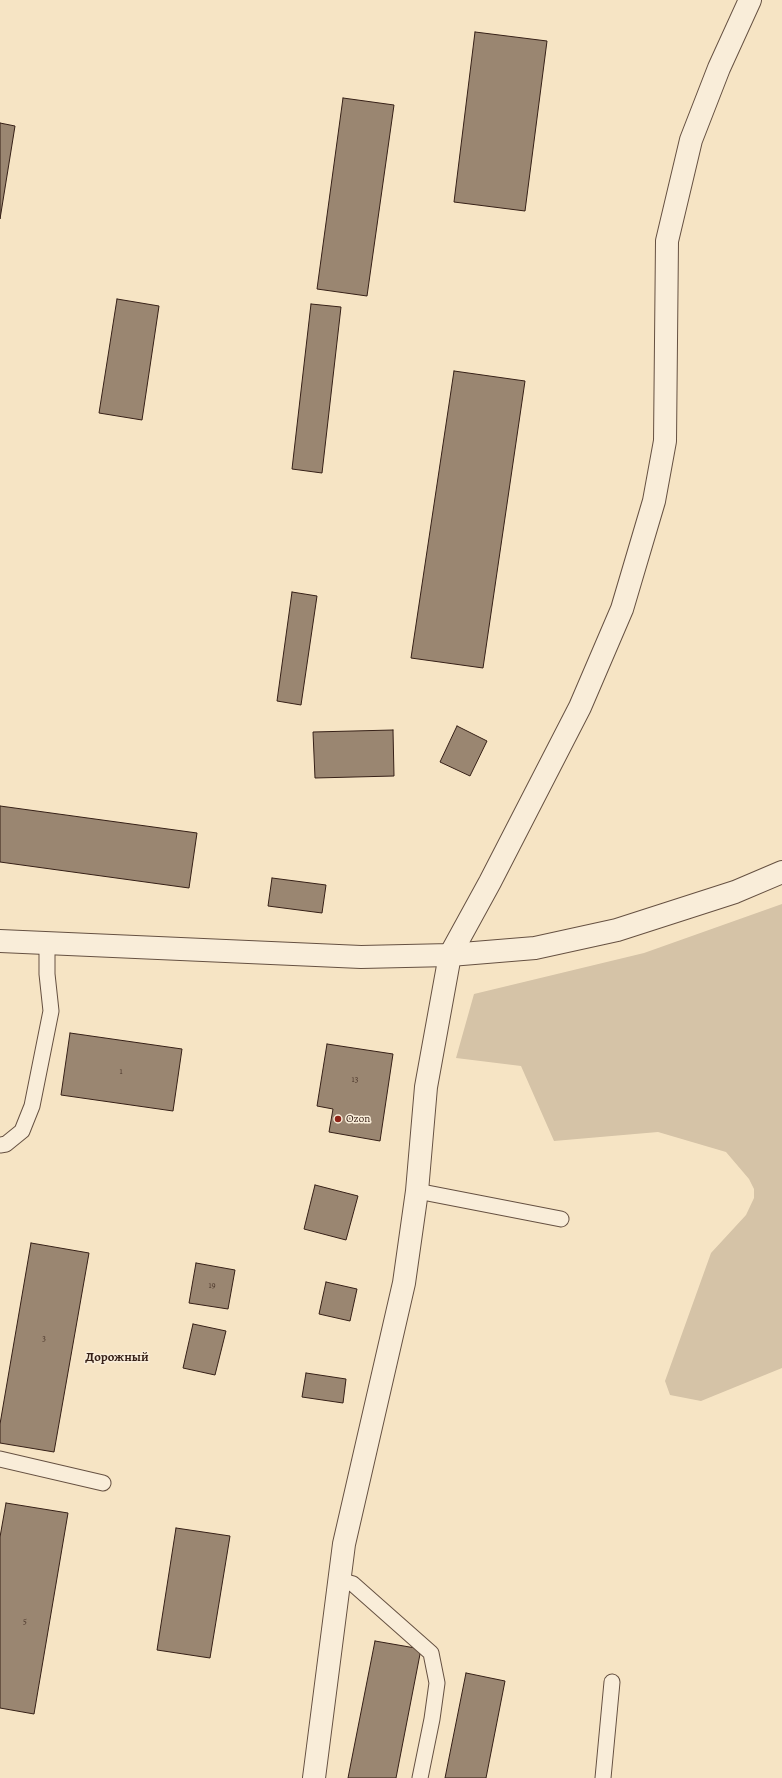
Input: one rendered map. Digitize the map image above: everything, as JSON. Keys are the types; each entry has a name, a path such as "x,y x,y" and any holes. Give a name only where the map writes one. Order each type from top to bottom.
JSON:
{"street":[{"path":"314,1778 344,1544 404,1283 417,1191 426,1086 450,955 490,882 580,707 622,609 654,501 665,441 667,241 691,140 719,68 750,0"},
{"path":"0,941 361,957 450,955 535,948 617,930 734,892 782,872"}],"lane":[{"path":"0,1145 6,1144 22,1131 32,1106 51,1011 47,974 47,943"},
{"path":"417,1191 561,1219"},
{"path":"0,1459 103,1483"},
{"path":"339,1580 354,1584 431,1653 437,1683 432,1719 420,1778"},
{"path":"603,1778 612,1682"}],"shaded area":[{"path":"782,904 782,1368 701,1401 670,1395 665,1381 711,1253 746,1215 754,1198 754,1189 749,1179 726,1152 658,1132 554,1141 521,1066 456,1058 474,994 644,953"}],"building":[{"path":"475,32 547,41 525,211 454,202"},
{"path":"343,98 394,105 367,296 317,289"},
{"path":"0,123 15,126 0,219"},
{"path":"117,299 159,306 142,420 99,413"},
{"path":"311,304 341,307 322,473 292,469"},
{"path":"454,371 525,381 483,668 411,658"},
{"path":"292,592 317,596 301,705 277,701"},
{"path":"457,726 487,741 470,776 440,762"},
{"path":"393,730 394,776 315,778 313,732"},
{"path":"0,806 197,833 189,888 0,862"},
{"path":"272,878 326,885 322,913 268,906"},
{"path":"70,1033 182,1049 173,1111 61,1095"},
{"path":"327,1044 393,1054 380,1141 329,1132 333,1109 317,1106"},
{"path":"315,1185 358,1196 346,1240 304,1229"},
{"path":"31,1243 89,1253 54,1452 0,1443 0,1424"},
{"path":"196,1263 235,1270 228,1309 189,1303"},
{"path":"326,1282 357,1289 350,1321 319,1314"},
{"path":"193,1324 226,1331 215,1375 183,1368"},
{"path":"306,1373 346,1379 343,1403 302,1397"},
{"path":"6,1503 68,1513 34,1714 0,1708 0,1537"},
{"path":"176,1528 230,1536 210,1658 157,1650"},
{"path":"375,1641 421,1649 396,1778 348,1778"},
{"path":"466,1673 505,1681 486,1778 445,1778"}],"place":[{"name":"Ozon","path":"338,1119"}],"district":[{"name":"Дорожный","path":"117,1358"}]}
